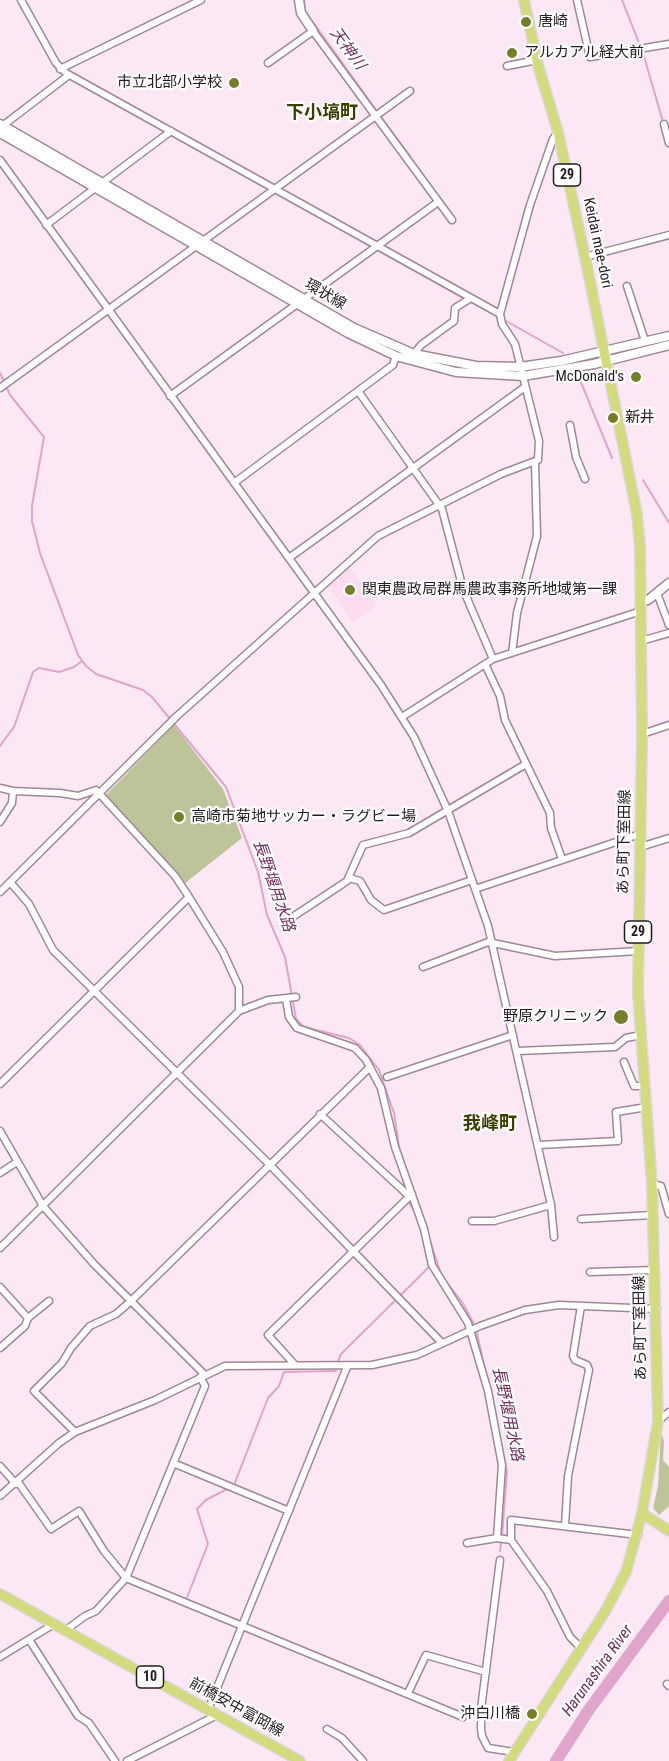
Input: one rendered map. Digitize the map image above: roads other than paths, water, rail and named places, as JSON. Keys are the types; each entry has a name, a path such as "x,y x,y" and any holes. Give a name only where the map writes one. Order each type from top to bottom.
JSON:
{"main road":[{"name":"Keidai mae-dori","path":"524,0 537,60 558,132 604,357"},
{"name":"あら町下室田線","path":"511,1757 617,1591 638,1535 658,1421 657,1309 652,1184 640,1035 638,951 642,734 641,606 637,514 604,357"},
{"path":"642,1513 669,1532"},
{"name":"前橋安中富岡線","path":"0,1594 300,1761"}],"street":[{"path":"21,0 60,69 69,75 500,314"},
{"path":"60,69 201,0"},
{"path":"299,0 301,13 313,31 452,220"},
{"path":"577,0 590,57 669,44"},
{"path":"268,63 313,31"},
{"path":"507,66 537,60"},
{"path":"1,128 69,75"},
{"path":"3,386 410,91"},
{"path":"664,124 669,141"},
{"name":"環状線","path":"1,128 396,356 456,372 523,376 669,345"},
{"path":"46,225 171,131"},
{"path":"0,892 173,720 378,536 501,474 535,462 539,457 539,441 515,344 502,324 500,314 530,205 553,139 558,132"},
{"path":"0,160 402,717 429,767 448,811 492,942 551,1205 554,1237"},
{"path":"170,396 438,202"},
{"path":"585,257 669,235"},
{"path":"627,286 645,341"},
{"path":"414,354 421,345 454,321 455,308 471,298"},
{"name":"環状線","path":"301,301 375,338 414,354 476,366 520,367 604,357 645,341 669,336"},
{"path":"234,483 393,365 396,356"},
{"path":"289,558 525,387"},
{"path":"358,391 439,505 454,547 463,589 493,659"},
{"path":"570,425 576,458 585,479"},
{"path":"512,654 517,613 537,536 535,462"},
{"path":"402,717 493,659 641,606 669,584"},
{"path":"657,592 669,625"},
{"path":"641,641 669,633"},
{"path":"485,664 500,696 505,720 550,813 551,828 562,859"},
{"path":"642,734 669,725"},
{"path":"288,920 344,884 349,878 363,845 410,833 526,764"},
{"path":"0,788 13,791 60,792 78,796 96,790 175,876 189,897 223,952 238,987 239,1011"},
{"path":"0,822 12,803 13,791"},
{"path":"475,890 640,834"},
{"path":"640,847 669,838"},
{"path":"349,878 360,881 370,900 384,910 472,880"},
{"path":"10,882 29,904 53,950 268,1164 442,1343"},
{"path":"0,1084 189,897"},
{"path":"423,968 492,942 555,956 638,951"},
{"path":"0,1248 239,1011 268,1000 291,998 289,1017 297,1028 349,1045 359,1052 370,1066 383,1094 395,1147 432,1265 462,1309 471,1330 488,1391 501,1456 502,1485 496,1538"},
{"path":"387,1077 513,1035"},
{"path":"517,1051 615,1047 626,1038 640,1035"},
{"path":"624,1062 634,1086 645,1086"},
{"path":"75,1432 34,1391 63,1363 71,1348 90,1326 116,1314 131,1301 370,1066"},
{"path":"538,1145 618,1141 616,1112 647,1107"},
{"path":"320,1114 410,1195"},
{"path":"0,1131 43,1206 202,1376 205,1386 126,1578 96,1611 66,1630"},
{"path":"0,1173 17,1162"},
{"path":"652,1184 661,1185 669,1214"},
{"path":"295,1366 268,1335 410,1195"},
{"path":"472,1221 494,1221 551,1205"},
{"path":"581,1219 652,1215"},
{"path":"590,1272 655,1270"},
{"path":"0,1287 28,1318"},
{"path":"0,1348 25,1326 28,1318 49,1302"},
{"path":"0,1496 59,1443 75,1432 155,1400 202,1376 234,1365 347,1367 409,1358 471,1330 525,1310 550,1306 657,1309"},
{"path":"565,1526 568,1476 589,1370 587,1365 575,1360 573,1356 581,1306"},
{"path":"127,1761 212,1712 242,1627 347,1367"},
{"path":"658,1421 669,1412"},
{"path":"173,1463 289,1511"},
{"path":"0,1466 51,1529 79,1510 104,1551 126,1578 463,1717"},
{"path":"581,1648 570,1637 547,1591 511,1540 511,1520 638,1535"},
{"path":"467,1544 496,1538 511,1540"},
{"path":"500,1560 481,1708 482,1736 488,1748 511,1757"},
{"path":"0,1657 30,1641 54,1624"},
{"path":"30,1641 78,1716 89,1723 115,1761"},
{"path":"408,1694 426,1655 486,1672"},
{"path":"327,1729 342,1738 363,1761"}],"waterway":[{"name":"天神川","path":"304,0 305,11 376,110"},
{"path":"622,0 643,53 663,122"},
{"name":"天神川","path":"381,117 410,156"},
{"path":"175,137 369,245"},
{"path":"379,251 465,299"},
{"path":"470,301 489,311"},
{"path":"506,321 563,353"},
{"name":"長野堰用水路","path":"0,373 10,395 44,437 32,506 32,521 40,553 78,655 96,674 143,690 152,697 226,787 258,872 267,915 285,957 296,1019 304,1027 349,1038 360,1045 379,1070 394,1113 399,1147 441,1274"},
{"path":"578,375 612,458"},
{"path":"643,480 669,523"},
{"path":"0,746 14,727 33,672 39,668 59,672 74,667 82,661"},
{"path":"408,1201 416,1214"},
{"path":"337,1364 341,1354 429,1267 423,1240"},
{"name":"長野堰用水路","path":"444,1279 462,1302 474,1324"},
{"name":"長野堰用水路","path":"477,1333 507,1472 502,1536"},
{"path":"234,1485 268,1398 279,1386 284,1372 336,1371"},
{"path":"186,1600 208,1544 197,1509 206,1500 227,1489"},
{"name":"長野堰用水路","path":"500,1551 501,1542"},
{"name":"Harunashira River","path":"556,1761 588,1711 669,1601"}],"place":[{"name":"唐崎","path":"526,22"},
{"name":"アルカアル経大前","path":"512,53"},
{"name":"市立北部小学校","path":"234,83"},
{"name":"McDonald's","path":"636,377"},
{"name":"新井","path":"613,418"},
{"name":"関東農政局群馬農政事務所地域第一課","path":"350,590"},
{"name":"高崎市菊地サッカー・ラグビー場","path":"179,817"},
{"name":"野原クリニック","path":"621,1017"},
{"name":"沖白川橋","path":"532,1714"}],"district":[{"name":"下小塙町","path":"322,113"},
{"name":"我峰町","path":"490,1124"}]}
